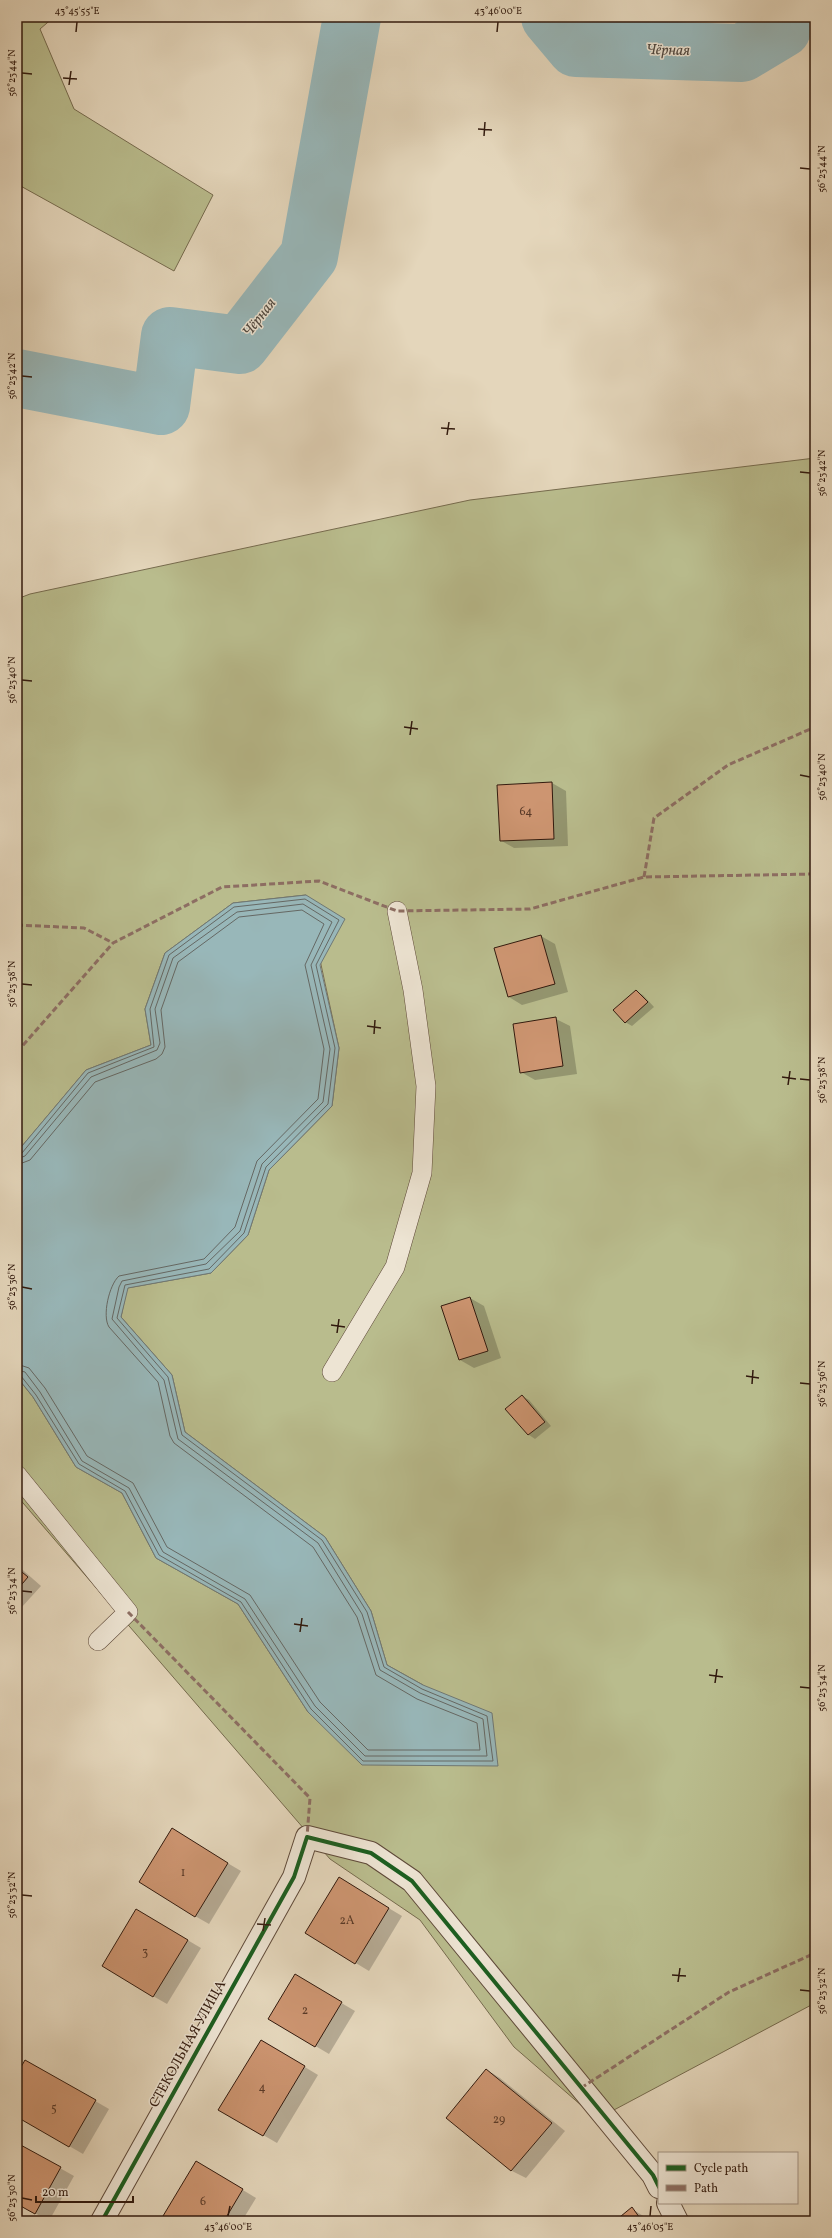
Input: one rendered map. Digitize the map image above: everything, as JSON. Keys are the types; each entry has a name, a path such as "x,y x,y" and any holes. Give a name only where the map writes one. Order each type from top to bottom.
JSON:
{"street":[{"name":"СТЕКОЛЬНАЯ УЛИЦА","path":"102,2221 294,1877 307,1837 371,1854 412,1881 653,2174 658,2185"},
{"path":"668,2204 677,2221"}],"lane":[{"path":"332,1372 395,1267 422,1173 426,1086 413,990 397,911"},
{"path":"17,1475 128,1612 98,1641"}],"green space":[{"path":"17,17 54,17 40,29 74,109 213,195 174,271 17,184"},
{"path":"815,458 815,2003 597,2119 514,2047 420,1920 330,1859 17,1496 17,1377 33,1397 76,1467 122,1493 156,1558 238,1604 308,1712 423,1685 387,1665 371,1611 325,1537 185,1432 172,1375 121,1317 127,1288 211,1273 248,1235 269,1170 332,1106 339,1048 306,895 233,903 165,953 145,1009 151,1045 86,1070 17,1152 17,599 30,594 470,500"}],"water":[{"path":"306,895 345,919 320,965 339,1048 332,1106 269,1170 248,1235 211,1273 128,1288 121,1317 172,1375 185,1432 325,1537 371,1611 387,1665 423,1685 492,1713 498,1766 362,1765 308,1712 238,1604 156,1558 122,1493 76,1467 33,1397 17,1377 17,1152 86,1070 151,1045 145,1009 165,953 233,903"}],"building":[{"path":"552,782 554,839 500,841 497,785"},
{"path":"541,935 555,984 508,997 494,948"},
{"path":"636,990 648,1002 625,1023 613,1010"},
{"path":"556,1017 563,1066 520,1073 513,1024"},
{"path":"470,1297 488,1351 459,1360 441,1306"},
{"path":"522,1395 545,1422 528,1435 505,1409"},
{"path":"17,1568 28,1577 17,1590"},
{"path":"172,1828 228,1863 195,1917 139,1882"},
{"path":"339,1877 389,1908 355,1964 305,1933"},
{"path":"136,1909 188,1940 153,1997 102,1966"},
{"path":"295,1974 342,2002 315,2047 268,2019"},
{"path":"261,2040 305,2066 263,2136 218,2110"},
{"path":"25,2060 96,2100 69,2147 17,2117 17,2074"},
{"path":"486,2069 552,2123 511,2171 446,2118"},
{"path":"17,2143 61,2167 35,2214 17,2204"},
{"path":"196,2161 243,2189 224,2221 172,2221 163,2216"},
{"path":"632,2207 642,2221 615,2221"}],"waterway":[{"name":"Чёрная","path":"17,378 161,406 170,336 240,345 309,256 352,17"},
{"name":"Чёрная","path":"550,17 576,48 742,53 782,29 786,17"}],"marked path":[{"path":"644,877 654,818 728,765 815,727"},
{"path":"17,1052 113,943 222,887 319,881 397,911 530,909 644,877 815,874"},
{"path":"17,925 84,928 113,943"},
{"path":"128,1612 310,1798 307,1837"},
{"path":"581,2088 729,1992 815,1953"}],"cycle path":[{"path":"102,2221 294,1877 307,1837 371,1853 412,1881 653,2175 658,2185"}]}
